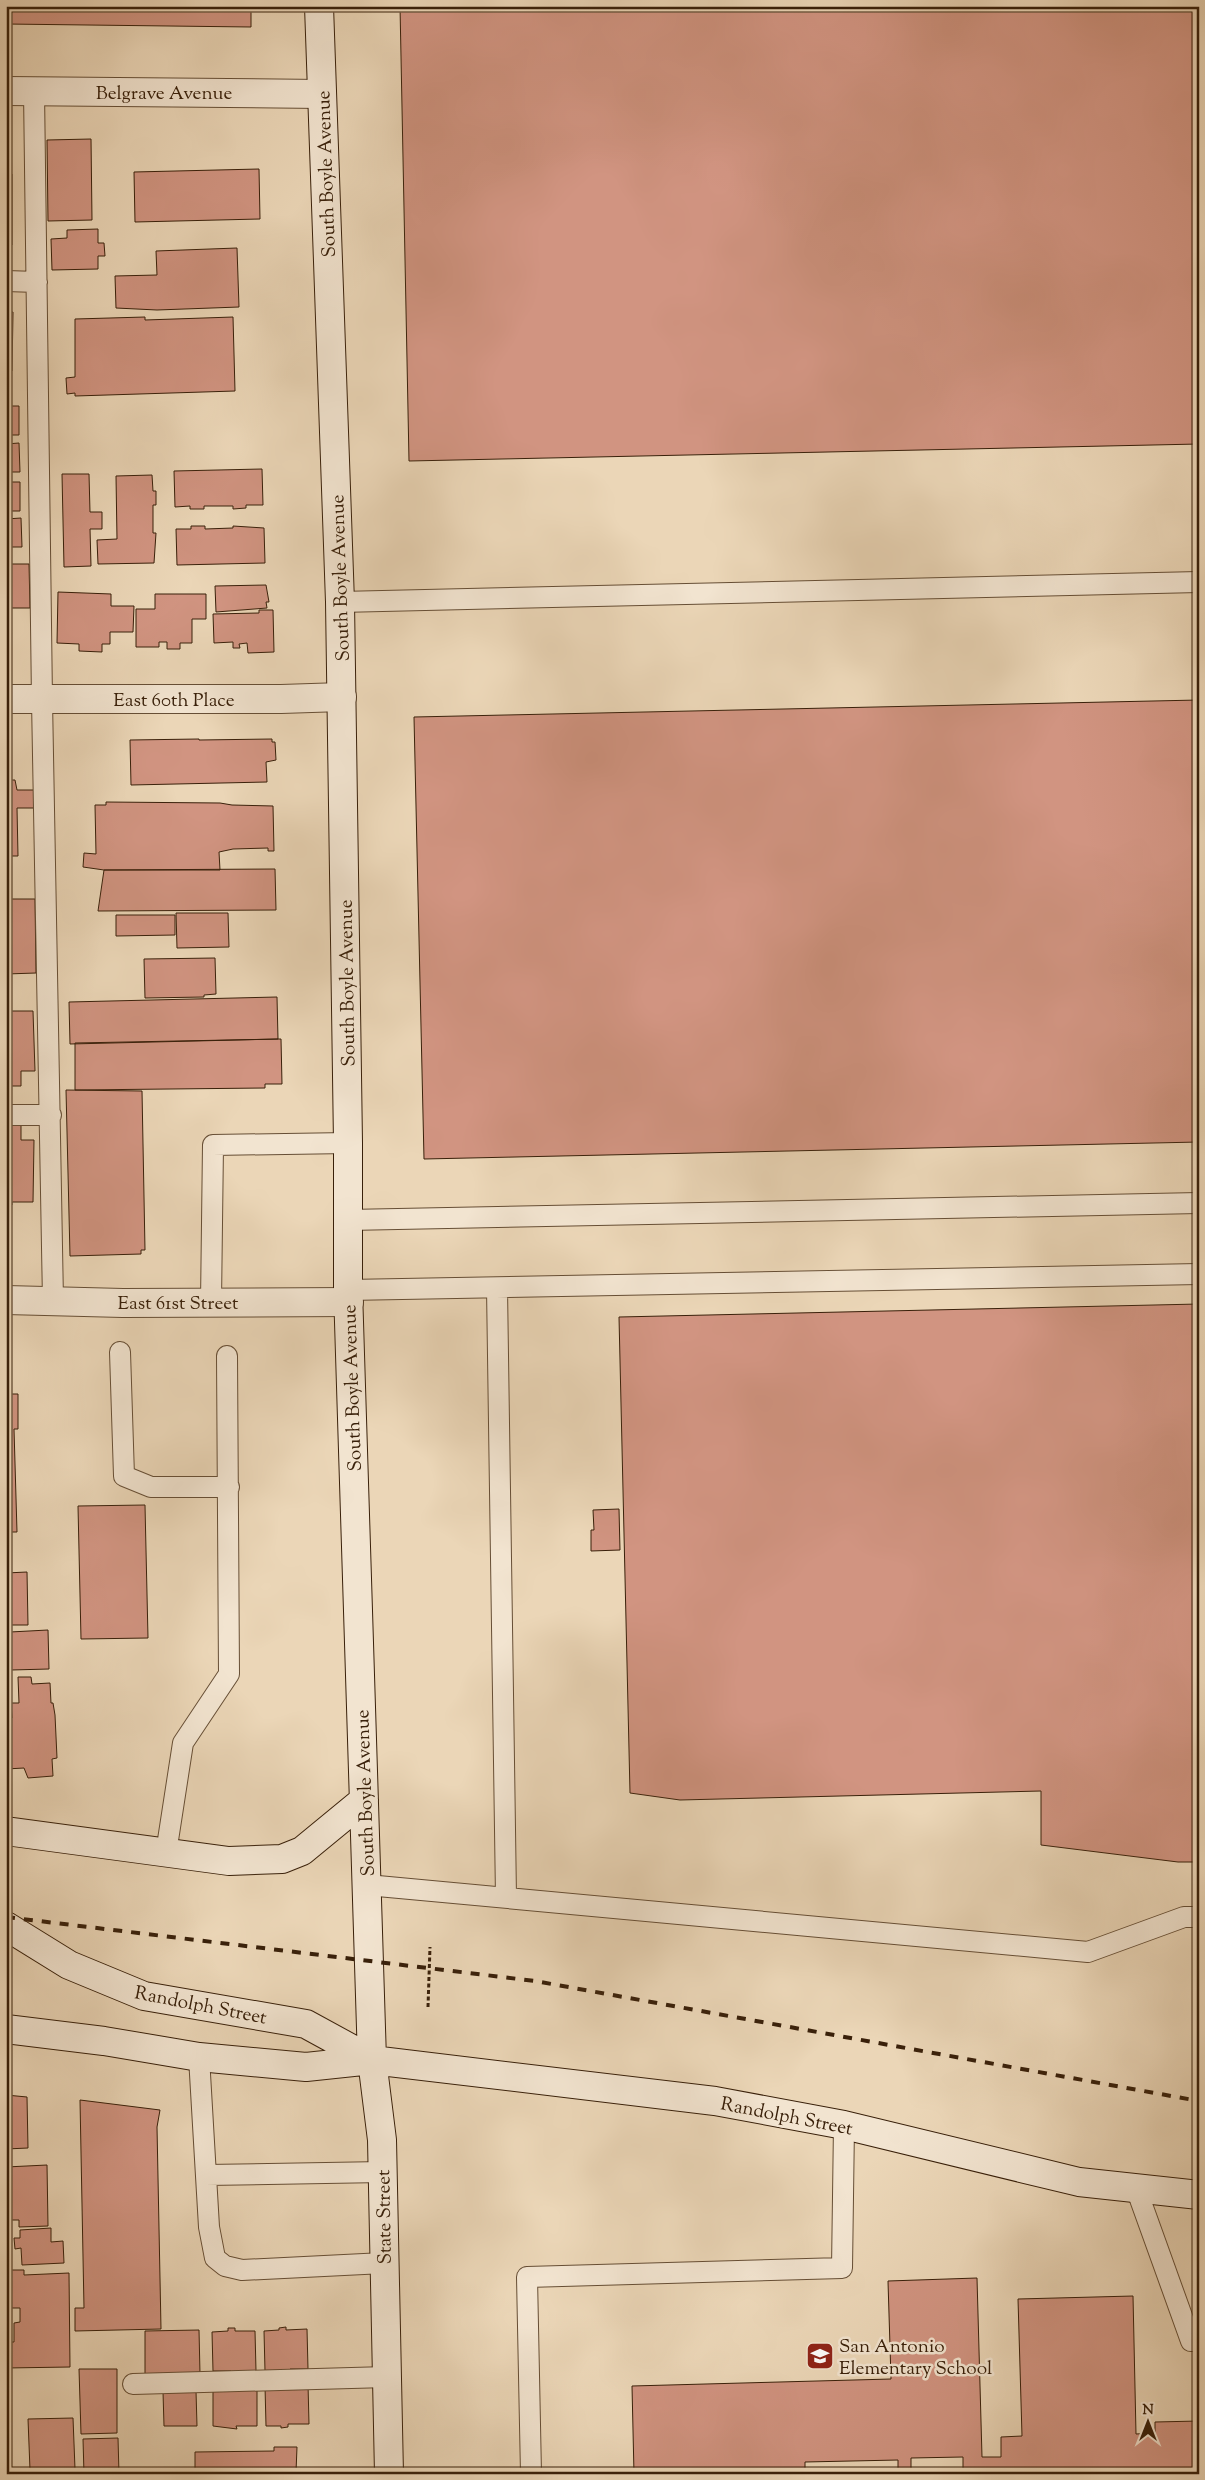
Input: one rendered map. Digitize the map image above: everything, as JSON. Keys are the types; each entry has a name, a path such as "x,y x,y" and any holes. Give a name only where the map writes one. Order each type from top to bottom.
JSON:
{"street":[{"name":"South Boyle Avenue","path":"319,6 340,602 348,1143 348,1296 369,1961"},
{"name":"Belgrave Avenue","path":"6,91 322,94"},
{"name":"East 60th Place","path":"6,699 271,699 342,697"},
{"name":"East 61st Street","path":"6,1300 54,1302 211,1302 348,1296"},
{"path":"6,1831 229,1861 282,1859 302,1851 364,1800"},
{"name":"Randolph Street","path":"6,1926 68,1965 144,1996 306,2024 372,2060"},
{"name":"State Street","path":"369,1961 372,2060 382,2140 389,2474"},
{"name":"Randolph Street","path":"6,2029 104,2040 198,2057 306,2067 372,2060 715,2101 844,2125 1079,2182 1199,2195"}],"lane":[{"path":"34,91 42,700 54,1302"},
{"path":"6,281 37,282"},
{"path":"340,602 1199,582"},
{"path":"6,1115 51,1116"},
{"path":"211,1302 213,1145 348,1143"},
{"path":"348,1220 1199,1204"},
{"path":"348,1296 498,1288 1199,1274"},
{"path":"498,1288 506,1897"},
{"path":"120,1352 124,1476 151,1487 229,1488"},
{"path":"166,1853 183,1743 229,1674 227,1356"},
{"path":"367,1885 1088,1952 1184,1917 1199,1917"},
{"path":"198,2057 209,2226 215,2258 225,2266 242,2270 384,2263"},
{"path":"530,2474 527,2277 842,2268 844,2125"},
{"path":"206,2175 383,2172"},
{"path":"1136,2188 1191,2341 1199,2341"},
{"path":"133,2384 387,2377"}],"path":[{"path":"428,2007 430,1947"}],"building":[{"path":"6,6 251,6 251,27 6,24"},
{"path":"400,6 1199,6 1199,444 409,461"},
{"path":"91,139 92,220 48,221 47,140"},
{"path":"259,169 260,219 135,222 134,172"},
{"path":"6,174 12,174 12,245 6,245"},
{"path":"98,229 98,243 104,243 105,256 98,256 98,269 52,270 51,239 67,238 67,230"},
{"path":"237,248 239,307 157,310 116,308 115,276 157,275 156,251"},
{"path":"6,312 13,312 12,371 6,371"},
{"path":"145,317 145,320 233,317 235,391 75,396 75,393 67,394 66,378 75,377 75,319"},
{"path":"6,406 19,406 19,435 6,435"},
{"path":"19,443 20,472 6,472 6,444"},
{"path":"262,469 263,505 246,505 246,508 233,509 233,506 204,506 204,509 190,509 190,506 175,507 174,471"},
{"path":"62,474 89,474 90,512 102,512 102,529 90,529 91,566 64,567"},
{"path":"152,475 153,491 156,491 156,505 153,505 153,533 156,533 154,563 98,564 97,540 117,539 116,476"},
{"path":"6,482 20,482 20,511 6,511"},
{"path":"21,518 22,547 6,547 6,519"},
{"path":"191,526 205,526 205,529 233,528 233,526 264,528 265,563 177,565 176,529 191,529"},
{"path":"6,564 29,564 30,608 6,608"},
{"path":"266,585 269,602 266,602 267,608 216,612 215,586"},
{"path":"58,592 111,594 111,606 134,606 133,632 110,632 110,644 102,644 102,652 79,651 79,644 57,643"},
{"path":"155,594 206,594 206,619 192,619 192,643 180,643 180,649 167,649 167,642 159,642 159,647 136,647 136,609 155,609"},
{"path":"259,610 273,610 274,652 248,653 247,643 239,644 240,648 233,648 233,642 214,643 213,614 259,613"},
{"path":"1199,700 1199,1142 424,1159 414,717"},
{"path":"272,739 272,742 275,742 276,760 266,762 267,782 131,785 130,740"},
{"path":"6,780 15,780 17,790 34,790 35,808 17,808 18,856 6,856"},
{"path":"106,802 220,803 273,806 274,851 268,851 268,848 233,849 219,852 220,870 104,870 83,867 84,853 96,854 95,805 106,805"},
{"path":"275,869 276,910 98,911 104,870"},
{"path":"6,899 35,899 36,973 6,974"},
{"path":"176,913 228,913 229,947 177,948"},
{"path":"116,915 175,915 175,935 116,936"},
{"path":"215,958 216,994 204,995 204,997 145,998 144,959"},
{"path":"277,997 278,1039 70,1044 69,1002"},
{"path":"6,1008 11,1008 11,1011 33,1011 35,1071 21,1071 21,1086 6,1086"},
{"path":"281,1039 282,1084 265,1084 265,1088 75,1090 75,1043"},
{"path":"66,1090 142,1091 145,1250 141,1250 141,1254 70,1256"},
{"path":"6,1124 21,1124 21,1140 34,1140 33,1202 12,1202 12,1205 6,1205"},
{"path":"1199,1304 1199,1862 1178,1862 1041,1845 1041,1791 680,1800 630,1793 619,1317"},
{"path":"6,1394 18,1394 18,1429 14,1429 17,1532 6,1532"},
{"path":"145,1505 148,1638 81,1639 78,1506"},
{"path":"619,1509 620,1550 591,1551 591,1530 594,1530 593,1510"},
{"path":"27,1572 28,1625 8,1625 6,1629 6,1573"},
{"path":"48,1630 49,1669 11,1670 10,1632"},
{"path":"18,1677 31,1677 32,1684 50,1683 51,1703 53,1703 55,1715 57,1758 52,1759 53,1776 28,1778 24,1768 6,1769 6,1718 12,1718 11,1703 19,1703"},
{"path":"6,2095 27,2097 28,2148 6,2149"},
{"path":"80,2100 160,2110 157,2127 161,2329 75,2331 75,2308 84,2308"},
{"path":"47,2165 48,2226 19,2227 19,2220 6,2220 6,2167"},
{"path":"51,2228 51,2242 63,2241 64,2263 22,2265 21,2248 15,2249 14,2238 20,2238 20,2230"},
{"path":"6,2270 24,2270 24,2275 69,2273 70,2367 6,2368 6,2342 14,2342 14,2323 20,2322 20,2308 6,2308"},
{"path":"977,2278 982,2457 1001,2457 1001,2437 1022,2436 1018,2299 1133,2296 1136,2434 1155,2433 1155,2422 1199,2421 1199,2474 963,2474 963,2457 911,2458 911,2474 898,2474 898,2460 805,2462 805,2474 634,2474 632,2386 891,2379 888,2281"},
{"path":"286,2327 286,2330 307,2329 308,2369 290,2369 290,2373 265,2371 264,2331 279,2330 279,2328"},
{"path":"228,2328 235,2328 235,2331 255,2331 256,2371 231,2374 231,2371 213,2371 212,2332 228,2331"},
{"path":"199,2330 200,2374 145,2375 145,2331"},
{"path":"79,2369 117,2369 117,2433 81,2434"},
{"path":"308,2384 309,2424 288,2424 288,2427 281,2428 281,2426 266,2426 265,2386"},
{"path":"213,2386 257,2386 257,2426 236,2426 237,2429 213,2426"},
{"path":"196,2391 197,2426 164,2426 163,2392"},
{"path":"73,2418 75,2469 30,2470 28,2419"},
{"path":"118,2438 119,2474 84,2474 83,2439"},
{"path":"274,2447 297,2447 296,2472 299,2474 195,2474 195,2452 274,2451"}],"railway":[{"path":"6,1917 535,1981 1199,2101"}],"place":[{"name":"San Antonio Elementary School","path":"820,2356"}]}
